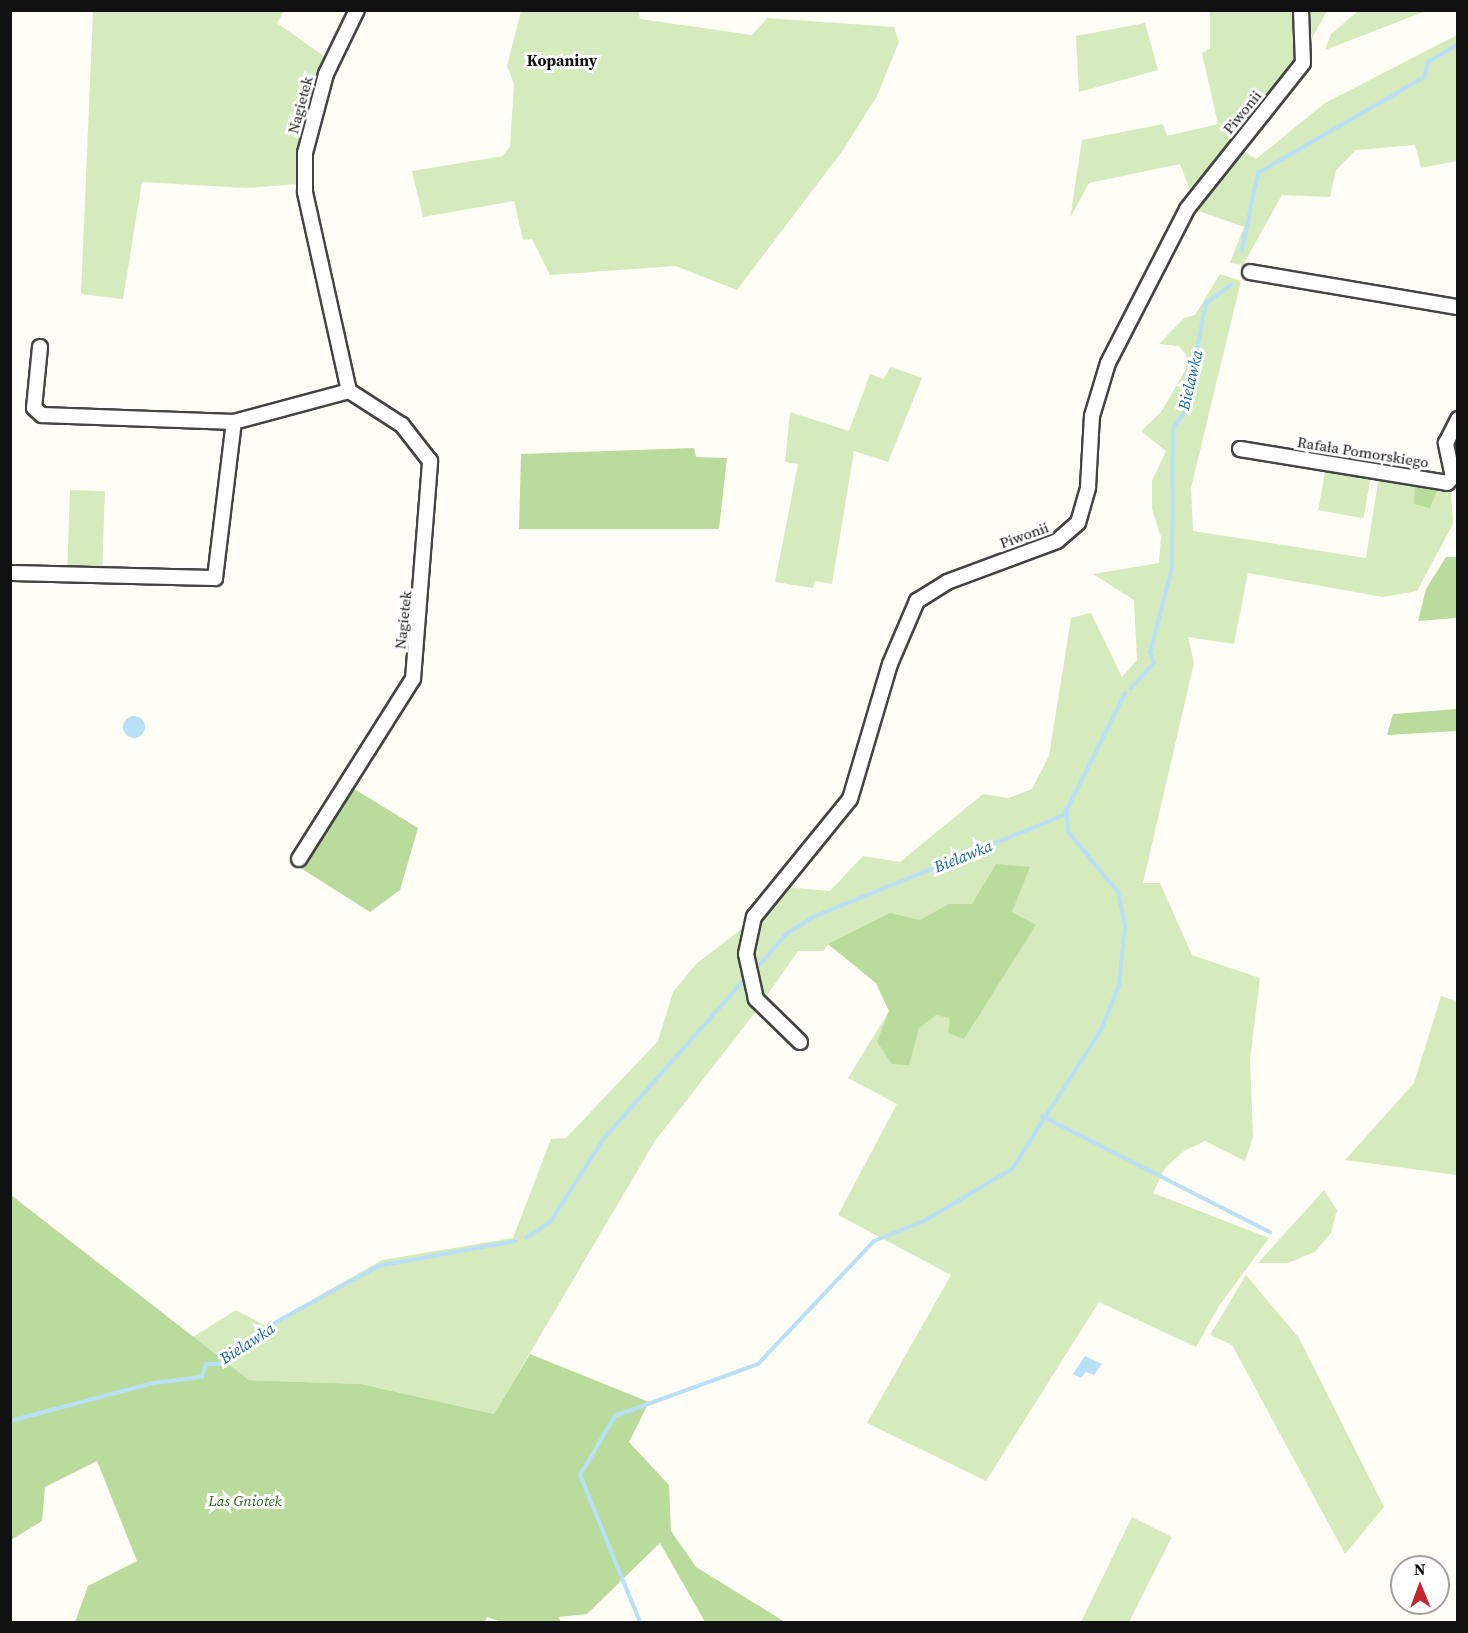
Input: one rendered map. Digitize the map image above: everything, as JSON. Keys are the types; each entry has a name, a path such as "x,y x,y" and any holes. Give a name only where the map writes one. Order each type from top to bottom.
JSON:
{"street":[{"name":"Nagietek","path":"299,859 413,679 430,461 402,425 349,391 305,192 305,153 326,74 357,10"},
{"name":"Piwonii","path":"800,1042 756,999 746,954 754,917 850,799 893,656 917,601 947,582 1057,541 1078,523 1088,487 1092,416 1108,363 1187,209 1303,63 1301,10"},
{"path":"1250,272 1458,307"},
{"path":"40,347 34,408 42,415 234,422 349,391"},
{"name":"Rafała Pomorskiego","path":"1240,449 1447,483 1453,477 1446,442 1458,419"},
{"path":"10,573 215,578 234,422"}],"green space":[{"path":"93,11 284,11 277,23 324,56 302,128 298,184 246,188 142,182 123,299 81,294"},
{"path":"521,11 639,11 640,19 752,35 767,18 894,27 899,42 877,96 843,150 737,290 675,266 550,275 532,239 523,240 514,201 423,217 412,171 503,156 510,146 514,84 507,66"},
{"path":"1210,11 1296,11 1296,60 1290,72 1192,195 1180,164 1089,183 1070,218 1082,140 1163,124 1167,136 1218,124 1202,53 1210,48"},
{"path":"1307,11 1327,11 1312,38"},
{"path":"1358,11 1426,11 1325,50 1331,34"},
{"path":"1145,23 1158,70 1079,92 1076,36"},
{"path":"1457,35 1457,161 1421,168 1415,145 1356,150 1336,170 1330,197 1282,195 1243,265 1230,263 1244,227 1193,209 1240,148 1256,159 1325,103"},
{"path":"1220,274 1241,281 1191,488 1193,531 1366,558 1379,476 1415,480 1429,508 1438,488 1451,492 1453,524 1417,591 1383,597 1248,573 1234,644 1188,637 1194,663 1143,883 1160,883 1192,955 1260,978 1250,1060 1253,1137 1245,1161 1205,1141 1184,1151 1165,1168 1153,1193 1269,1238 1219,1306 1196,1347 1099,1302 986,1481 867,1423 951,1275 838,1215 897,1104 848,1078 889,1011 876,983 828,944 823,951 798,951 761,1004 751,934 784,887 830,891 863,856 900,862 983,794 1009,798 1032,789 1049,756 1071,618 1091,613 1122,677 1137,660 1134,600 1093,574 1159,563 1161,537 1152,509 1152,481 1166,451 1141,431 1161,412 1186,369 1186,355 1179,346 1159,344 1184,318 1195,315"},
{"path":"891,367 922,378 888,462 854,451 832,584 815,581 813,588 775,582 798,464 785,462 790,412 849,431 870,374 883,379"},
{"path":"694,448 696,457 727,458 719,529 519,529 521,454"},
{"path":"1326,466 1371,474 1363,518 1318,510"},
{"path":"1415,480 1438,488 1430,508 1414,504"},
{"path":"70,490 105,491 102,571 67,570"},
{"path":"1446,557 1457,557 1457,618 1418,621 1426,589"},
{"path":"1457,709 1457,731 1387,735 1393,714"},
{"path":"351,787 418,828 400,890 370,912 299,867"},
{"path":"996,864 1030,867 1012,912 1036,925 964,1039 948,1033 950,1018 936,1015 919,1028 909,1065 892,1064 877,1042 889,1011 876,983 828,944 890,913 920,920 949,904 972,904"},
{"path":"749,923 745,968 757,1010 655,1141 494,1414 361,1384 249,1380 193,1337 236,1310 266,1326 382,1260 513,1238 551,1139 566,1138 658,1041 673,992 696,964"},
{"path":"1441,996 1457,1001 1457,1175 1345,1160 1414,1083"},
{"path":"1324,1190 1337,1210 1331,1233 1315,1252 1288,1263 1258,1263"},
{"name":"Las Gniotek","path":"11,1195 249,1380 361,1384 494,1414 530,1354 649,1402 629,1442 669,1485 671,1531 696,1567 785,1622 705,1622 660,1543 587,1614 558,1617 561,1622 502,1622 487,1617 485,1622 75,1622 88,1586 137,1561 97,1461 45,1487 42,1521 11,1540"},
{"path":"1246,1275 1299,1338 1384,1507 1345,1554 1232,1345 1210,1335"},
{"path":"1132,1517 1172,1537 1129,1622 1081,1622"}],"water":[{"path":"134,716 142,719 145,727 142,735 134,738 126,735 123,727 126,719"},
{"path":"1085,1356 1102,1364 1094,1375 1086,1372 1081,1378 1073,1374"}],"waterway":[{"name":"Bielawka","path":"1242,250 1258,173 1424,77 1428,62 1458,44"},
{"name":"Bielawka","path":"1131,688 1154,663 1150,652 1172,568 1173,428 1185,412 1206,303 1231,285"},
{"name":"Bielawka","path":"754,971 786,934 813,917 1064,815 1125,693"},
{"path":"640,1622 580,1475 615,1416 758,1364 874,1241 924,1221 1012,1169 1101,1030 1119,985 1125,927 1118,892 1068,832 1067,812"},
{"name":"Bielawka","path":"526,1238 550,1222 605,1137 745,979"},
{"path":"1042,1116 1270,1232"},
{"name":"Bielawka","path":"10,1421 153,1383 202,1377 206,1364 220,1364 269,1326 378,1266 516,1241"}],"district":[{"name":"Kopaniny","path":"562,60"}]}
